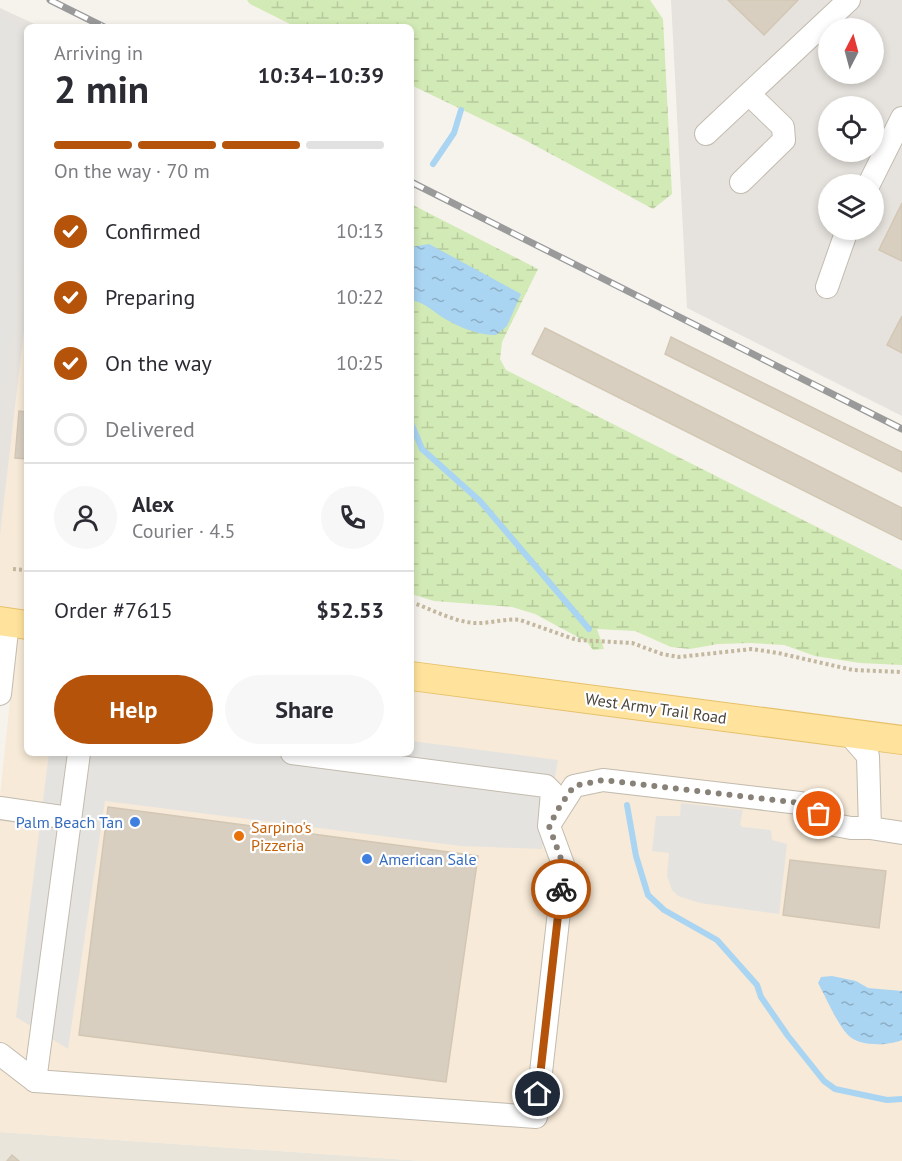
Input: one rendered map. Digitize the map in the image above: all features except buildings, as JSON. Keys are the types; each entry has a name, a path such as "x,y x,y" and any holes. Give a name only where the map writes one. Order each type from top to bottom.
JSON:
{"main road":[{"name":"West Army Trail Road","path":"414,676 902,740"}],"street":[{"path":"706,134 849,0"},
{"path":"741,182 784,140 783,128 750,94"},
{"path":"874,174 902,118"},
{"path":"827,287 843,240"},
{"path":"0,694 12,623"},
{"path":"848,733 868,756 870,828"},
{"path":"35,1081 79,756"},
{"path":"0,1054 35,1081 536,1117 564,867 549,826 552,792 546,786 315,756"},
{"path":"549,826 574,786 603,780 800,803 835,825 902,833"},
{"path":"0,808 69,818"}],"path":[{"path":"13,569 24,570"},
{"path":"414,603 465,621 476,623 520,620 577,640 632,643 662,654 679,657 752,649 853,670 902,672"}],"shaded area":[{"path":"671,0 902,0 902,416 687,308"},
{"path":"0,8 35,24 24,24 24,331 0,535"},
{"path":"0,16 24,27 24,244 7,384 0,383"},
{"path":"24,331 24,615 0,612 0,535"},
{"path":"17,633 24,634 24,756 414,756 414,684 902,748 902,1161 424,1161 0,1132 0,796"},
{"path":"414,741 558,760 542,849 461,846 105,801 68,1049 16,1017 49,756 414,756"},
{"path":"681,803 743,810 740,824 742,827 771,830 772,840 787,844 779,914 700,903 678,896 672,890 667,876 669,853 652,851 656,816 680,816"},
{"path":"0,1132 424,1161 0,1161"}],"green space":[{"path":"247,0 650,0 663,19 672,194 653,209 523,139 414,86 414,24 290,24 250,4"},
{"path":"414,206 538,269 502,342 500,359 506,370 902,570 902,665 860,663 815,656 784,645 751,643 718,644 690,649 671,647 635,631 597,629 604,649 593,650 587,642 535,614 512,607 434,601 414,595"}],"water":[{"path":"429,244 521,294 507,326 496,335 478,333 454,324 414,300 414,246"},
{"path":"832,976 856,981 868,988 902,991 902,1040 873,1044 858,1041 847,1034 818,983 821,977"}],"waterway":[{"path":"433,164 454,133 461,110"},
{"path":"414,430 422,449 480,501 589,629"},
{"path":"627,805 636,856 648,895 664,910 717,940 757,985 761,997 788,1036 824,1081 835,1089 887,1100 902,1099"}],"railway":[{"path":"50,0 98,24"},
{"path":"414,184 902,429"}],"way so far":[{"path":"561,889 564,867 549,826 574,786 603,780 800,803 819,814"}],"place":[{"name":"Palm Beach Tan","path":"135,822"},
{"name":"Sarpino's Pizzeria","path":"239,836"},
{"name":"American Sale","path":"367,859"}],"route":[{"path":"538,1094 561,889"}]}
